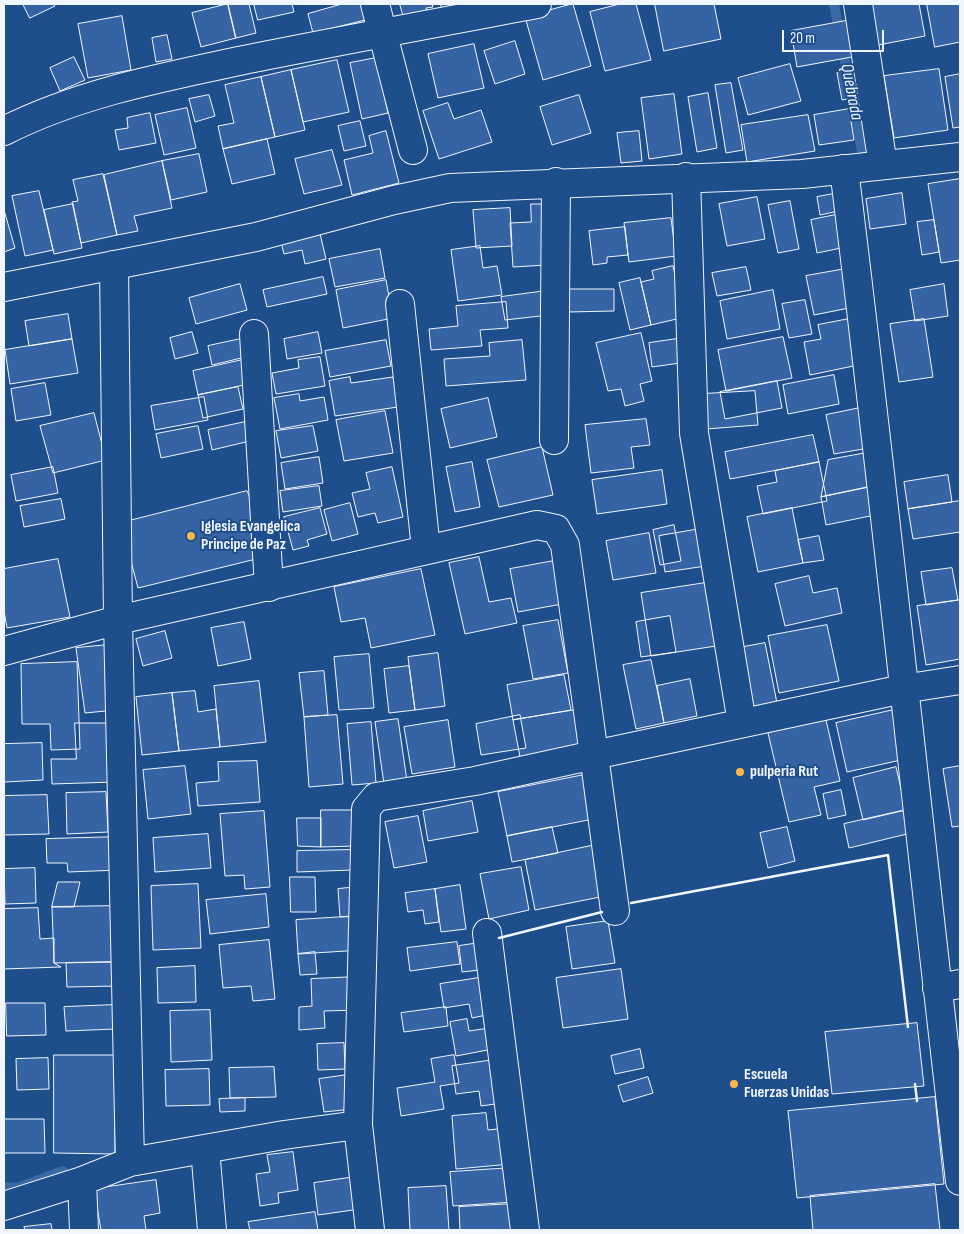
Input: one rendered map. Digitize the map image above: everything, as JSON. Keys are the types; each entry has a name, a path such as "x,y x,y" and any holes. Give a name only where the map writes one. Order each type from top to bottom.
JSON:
{"street":[{"path":"375,4 413,150"},
{"path":"4,131 38,114 161,78 382,32 537,4"},
{"path":"858,4 883,165"},
{"path":"4,287 256,237 394,200 450,188 556,182 802,174 960,157"},
{"path":"844,169 876,430 903,689 949,986 960,1181"},
{"path":"686,177 694,433 742,723"},
{"path":"554,440 556,182"},
{"path":"114,265 118,620 130,1162"},
{"path":"400,304 426,549"},
{"path":"254,334 269,587"},
{"path":"4,651 118,620 269,587 426,549 537,525 556,529 565,545 614,911"},
{"path":"370,1230 358,1125 366,809 376,797 475,781 903,689 960,680"},
{"path":"487,933 525,1230"},
{"path":"4,1206 82,1181 130,1162 284,1135 358,1125"},
{"path":"205,1150 212,1230"},
{"path":"82,1181 84,1230"}],"building":[{"path":"23,4 54,4 55,6 30,18"},
{"path":"228,4 236,38 201,47 192,13"},
{"path":"228,4 249,4 256,33 236,38"},
{"path":"254,4 292,4 294,12 258,20"},
{"path":"342,4 365,4 369,19 313,33 308,14"},
{"path":"400,4 432,4 433,7 426,8 429,16 405,22"},
{"path":"441,4 494,4 444,16"},
{"path":"573,4 591,66 543,80 525,17"},
{"path":"620,4 636,4 651,60 605,71 590,12"},
{"path":"655,4 714,4 721,39 664,51"},
{"path":"859,4 919,4 925,36 868,47"},
{"path":"927,4 960,4 960,42 935,47"},
{"path":"122,16 131,70 88,78 78,24"},
{"path":"851,20 857,56 797,67 791,31"},
{"path":"167,35 172,59 156,62 152,38"},
{"path":"515,41 525,74 495,84 484,51"},
{"path":"474,44 484,88 438,98 428,54"},
{"path":"74,57 85,80 60,91 50,68"},
{"path":"376,58 388,113 362,119 350,63"},
{"path":"337,60 349,112 303,122 291,70"},
{"path":"790,64 801,101 748,115 738,78"},
{"path":"939,69 948,130 894,138 884,76"},
{"path":"291,70 305,130 275,137 261,77"},
{"path":"854,71 858,97 842,100 837,73"},
{"path":"960,74 960,127 953,128 945,77"},
{"path":"261,77 275,137 223,149 218,126 234,123 225,85"},
{"path":"731,83 743,150 726,153 715,85"},
{"path":"708,93 717,148 697,152 688,97"},
{"path":"674,94 682,154 649,159 641,98"},
{"path":"209,95 215,116 195,122 189,99"},
{"path":"579,95 591,133 552,145 540,107"},
{"path":"448,103 454,119 481,110 492,142 439,159 423,111"},
{"path":"187,108 196,148 164,155 155,115"},
{"path":"849,109 854,140 819,145 814,115"},
{"path":"150,113 156,143 119,150 115,130 128,128 127,118"},
{"path":"808,115 815,151 747,162 741,125"},
{"path":"360,121 366,146 344,151 338,126"},
{"path":"386,131 399,183 352,195 344,160 373,153 369,136"},
{"path":"639,131 642,161 621,163 617,133"},
{"path":"267,139 275,174 232,184 223,149"},
{"path":"332,150 342,185 304,194 295,159"},
{"path":"199,154 207,192 171,200 162,161"},
{"path":"162,161 172,208 134,216 138,231 117,235 104,175"},
{"path":"103,174 117,235 81,243 72,202 78,201 73,180"},
{"path":"960,179 960,260 941,263 928,184"},
{"path":"39,191 53,250 25,256 12,196"},
{"path":"839,193 843,210 820,215 817,197"},
{"path":"902,193 906,224 870,229 866,199"},
{"path":"757,197 765,239 727,246 719,204"},
{"path":"790,201 799,249 778,253 768,205"},
{"path":"73,204 82,248 54,254 44,210"},
{"path":"531,204 543,204 547,265 513,267 510,223 531,222"},
{"path":"510,208 512,246 476,248 473,210"},
{"path":"4,210 15,248 4,252"},
{"path":"845,213 851,246 817,253 811,220"},
{"path":"671,218 676,256 629,262 624,223"},
{"path":"934,220 939,252 922,255 917,222"},
{"path":"318,225 326,259 305,264 302,250 284,254 279,234"},
{"path":"625,227 628,255 607,257 607,263 593,265 589,231"},
{"path":"480,246 483,268 497,266 502,295 458,301 451,250"},
{"path":"380,249 385,278 335,287 329,259"},
{"path":"673,266 685,317 651,325 641,282 654,279 652,271"},
{"path":"746,267 751,290 717,296 712,273"},
{"path":"851,268 859,306 814,315 806,276"},
{"path":"323,277 327,294 267,307 263,290"},
{"path":"640,278 651,325 630,330 619,283"},
{"path":"386,280 393,318 343,328 336,290"},
{"path":"240,284 247,310 196,324 189,298"},
{"path":"944,284 948,316 915,321 910,290"},
{"path":"568,289 614,289 614,311 568,312"},
{"path":"773,290 780,329 727,339 720,301"},
{"path":"546,291 549,315 505,320 501,297"},
{"path":"805,300 812,334 789,338 782,304"},
{"path":"506,302 508,328 480,330 482,346 431,350 429,329 458,326 456,306"},
{"path":"68,314 72,339 29,346 25,321"},
{"path":"854,318 863,364 810,375 804,342 821,339 818,325"},
{"path":"924,319 933,377 899,382 890,324"},
{"path":"192,332 198,353 175,359 170,338"},
{"path":"318,332 322,353 287,359 284,339"},
{"path":"641,333 652,381 640,384 644,401 625,406 621,389 608,391 596,343"},
{"path":"250,337 254,355 212,365 208,346"},
{"path":"783,337 792,378 726,391 718,350"},
{"path":"684,338 687,362 652,367 649,343"},
{"path":"72,339 78,373 10,384 5,350"},
{"path":"386,340 391,366 330,377 325,351"},
{"path":"522,340 526,380 446,386 444,359 490,356 489,343"},
{"path":"320,357 325,386 276,394 272,373 299,368 298,360"},
{"path":"247,359 253,383 198,395 193,371"},
{"path":"834,375 839,404 788,414 783,385"},
{"path":"350,377 351,383 393,377 398,407 335,416 329,381"},
{"path":"777,381 782,408 725,419 720,392"},
{"path":"45,383 51,415 16,421 11,389"},
{"path":"238,387 243,409 203,418 198,395"},
{"path":"755,391 758,425 706,429 703,394"},
{"path":"299,394 300,401 324,397 328,420 280,429 274,398"},
{"path":"204,397 208,420 155,430 151,406"},
{"path":"488,398 497,437 450,448 441,409"},
{"path":"860,408 869,448 834,454 826,415"},
{"path":"385,411 393,453 344,461 336,420"},
{"path":"94,413 106,460 53,473 40,426"},
{"path":"646,419 650,445 631,447 634,468 591,473 585,425"},
{"path":"245,422 250,441 212,450 208,430"},
{"path":"198,426 203,449 161,458 156,434"},
{"path":"313,426 318,451 281,458 276,431"},
{"path":"813,435 819,462 730,479 725,452"},
{"path":"542,447 553,495 499,507 487,460"},
{"path":"877,451 869,487 821,497 828,460"},
{"path":"319,457 323,483 285,489 281,463"},
{"path":"472,462 480,507 455,512 446,467"},
{"path":"819,462 827,501 763,514 757,486 777,482 775,471"},
{"path":"53,467 58,493 16,501 11,475"},
{"path":"392,467 403,517 378,523 375,513 358,517 352,493 370,489 366,473"},
{"path":"662,470 667,504 597,514 592,480"},
{"path":"948,475 952,502 908,509 904,482"},
{"path":"319,486 322,506 283,512 280,491"},
{"path":"869,487 875,515 826,525 821,497"},
{"name":"Iglesia Evangelica Principe de Paz","path":"247,491 259,517 256,559 138,588 121,523"},
{"path":"61,499 65,519 24,527 20,506"},
{"path":"960,501 960,532 913,539 908,509"},
{"path":"350,503 358,534 332,541 324,510"},
{"path":"320,508 327,534 307,540 309,546 293,550 284,517"},
{"path":"792,508 803,563 758,572 747,517"},
{"path":"674,525 681,561 660,565 653,530"},
{"path":"700,529 706,566 665,572 659,536"},
{"path":"649,533 656,573 613,580 606,541"},
{"path":"819,536 824,560 803,563 798,540"},
{"path":"479,557 489,602 511,598 517,623 465,634 449,563"},
{"path":"58,559 70,617 7,628 4,611 4,569"},
{"path":"554,561 562,604 518,612 510,569"},
{"path":"952,568 958,600 926,605 921,572"},
{"path":"421,569 435,635 371,648 365,618 341,622 334,587"},
{"path":"809,576 813,593 837,588 842,613 785,626 775,584"},
{"path":"705,583 716,646 651,656 641,593"},
{"path":"960,600 960,659 926,665 917,606"},
{"path":"670,616 676,652 641,657 636,622"},
{"path":"558,620 568,673 533,679 523,626"},
{"path":"244,622 251,659 218,666 211,628"},
{"path":"827,625 839,681 779,693 768,636"},
{"path":"165,631 172,658 143,666 136,639"},
{"path":"765,643 777,703 745,709 733,649"},
{"path":"108,645 116,710 85,713 76,648"},
{"path":"438,653 445,706 415,710 408,657"},
{"path":"369,654 374,708 339,710 334,657"},
{"path":"651,660 664,723 636,729 623,665"},
{"path":"77,662 80,749 51,750 50,724 22,724 21,664"},
{"path":"409,666 415,710 389,713 384,669"},
{"path":"324,671 328,715 304,717 299,673"},
{"path":"564,675 571,710 513,720 507,685"},
{"path":"690,679 697,716 664,723 657,686"},
{"path":"259,681 266,742 220,747 214,686"},
{"path":"195,691 198,712 216,709 220,747 179,751 172,693"},
{"path":"172,693 179,751 142,755 136,697"},
{"path":"582,709 588,745 520,757 513,720"},
{"path":"898,709 910,758 847,772 836,723"},
{"path":"337,715 343,784 309,787 304,717"},
{"path":"520,715 526,748 481,755 476,724"},
{"path":"398,719 407,781 384,784 375,722"},
{"path":"448,720 455,767 412,774 404,727"},
{"path":"826,720 840,781 814,787 821,815 789,822 768,733"},
{"path":"371,722 376,783 352,785 347,724"},
{"path":"75,723 112,723 114,782 52,784 51,759 76,759"},
{"path":"42,743 43,780 4,782 4,744"},
{"path":"257,761 260,802 198,806 196,783 219,781 218,762"},
{"path":"185,766 191,814 148,819 143,770"},
{"path":"960,766 960,826 952,827 943,769"},
{"path":"896,767 906,810 863,820 853,778"},
{"path":"584,775 593,819 507,836 498,792"},
{"path":"841,790 846,815 828,819 823,794"},
{"path":"106,792 108,832 67,834 66,793"},
{"path":"47,795 49,834 4,835 4,796"},
{"path":"472,801 478,832 428,841 423,811"},
{"path":"321,810 354,810 354,846 321,847"},
{"path":"906,810 911,833 849,848 844,824"},
{"path":"264,811 270,887 245,889 244,875 225,876 220,814"},
{"path":"418,816 427,862 394,868 385,822"},
{"path":"297,818 321,818 321,847 298,846"},
{"path":"552,827 558,853 512,862 507,836"},
{"path":"787,827 795,861 768,868 760,833"},
{"path":"208,834 211,868 155,872 153,838"},
{"path":"119,837 120,870 68,872 67,863 47,863 46,839"},
{"path":"600,844 610,895 535,910 525,860"},
{"path":"351,850 352,870 297,872 297,851"},
{"path":"521,867 529,910 489,919 480,874"},
{"path":"35,868 36,903 5,904 4,869"},
{"path":"290,877 315,877 316,912 291,912"},
{"path":"58,882 80,882 74,907 52,907"},
{"path":"198,884 201,948 153,950 151,886"},
{"path":"460,885 466,929 441,932 435,889"},
{"path":"358,887 360,916 340,917 338,889"},
{"path":"435,889 439,922 425,924 423,910 408,912 405,893"},
{"path":"266,894 269,927 210,934 206,900"},
{"path":"117,906 119,962 54,963 52,907"},
{"path":"38,908 40,939 54,938 54,963 61,967 4,969 4,909"},
{"path":"360,916 362,950 298,954 296,920"},
{"path":"608,921 615,963 572,969 566,927"},
{"path":"269,940 275,999 253,1001 251,986 223,988 219,945"},
{"path":"457,942 460,964 410,971 407,948"},
{"path":"486,942 489,969 462,972 459,946"},
{"path":"315,952 317,974 300,975 298,954"},
{"path":"119,962 119,986 67,987 66,963"},
{"path":"195,966 196,1002 158,1003 157,968"},
{"path":"621,969 628,1019 563,1028 556,978"},
{"path":"357,977 359,1010 324,1011 325,1028 299,1030 299,1007 312,1006 311,979"},
{"path":"485,977 491,1014 472,1018 469,1004 444,1008 440,984"},
{"path":"6,1003 45,1003 46,1035 7,1036"},
{"path":"114,1005 115,1029 66,1031 64,1007"},
{"path":"446,1007 448,1026 404,1032 401,1013"},
{"path":"210,1010 212,1060 171,1062 170,1011"},
{"path":"467,1019 469,1031 489,1028 493,1049 456,1056 450,1022"},
{"path":"917,1023 924,1086 832,1094 825,1032"},
{"path":"344,1043 345,1069 318,1070 317,1044"},
{"path":"640,1049 644,1068 615,1074 611,1056"},
{"path":"54,1055 115,1055 115,1154 54,1153"},
{"path":"454,1055 459,1083 440,1086 444,1109 401,1116 397,1088 435,1082 431,1059"},
{"path":"48,1058 49,1089 17,1090 16,1059"},
{"path":"494,1060 502,1103 481,1106 479,1091 456,1094 452,1066"},
{"path":"274,1067 276,1097 230,1098 229,1068"},
{"path":"209,1069 210,1105 166,1106 165,1070"},
{"path":"347,1075 352,1109 324,1112 319,1079"},
{"path":"648,1077 653,1093 623,1102 618,1086"},
{"path":"935,1097 944,1184 797,1198 788,1111"},
{"path":"245,1098 245,1111 220,1112 219,1099"},
{"path":"486,1113 488,1130 507,1128 511,1164 456,1169 452,1116"},
{"path":"4,1119 44,1119 45,1153 4,1153"},
{"path":"293,1152 298,1190 278,1193 279,1203 260,1206 256,1174 270,1172 267,1155"},
{"path":"512,1168 514,1202 453,1206 450,1172"},
{"path":"355,1177 360,1209 318,1215 314,1183"},
{"path":"156,1180 160,1213 144,1216 146,1230 101,1230 94,1189"},
{"path":"935,1184 940,1230 813,1230 810,1196"},
{"path":"446,1186 449,1230 410,1230 408,1188"},
{"path":"513,1204 514,1230 460,1230 459,1207"},
{"path":"315,1212 318,1230 250,1230 248,1222"},
{"path":"51,1224 52,1230 25,1230 24,1227"}],"waterway":[{"name":"Quebrada","path":"834,4 862,151"},
{"path":"4,1187 17,1188 63,1171"}],"wall":[{"path":"631,903 888,855 908,1027"},
{"path":"499,938 602,912"},
{"path":"915,1084 917,1101"}],"place":[{"name":"Iglesia Evangelica Principe de Paz","path":"191,536"},
{"name":"pulperia Rut","path":"740,772"},
{"name":"Escuela Fuerzas Unidas","path":"734,1084"}]}
